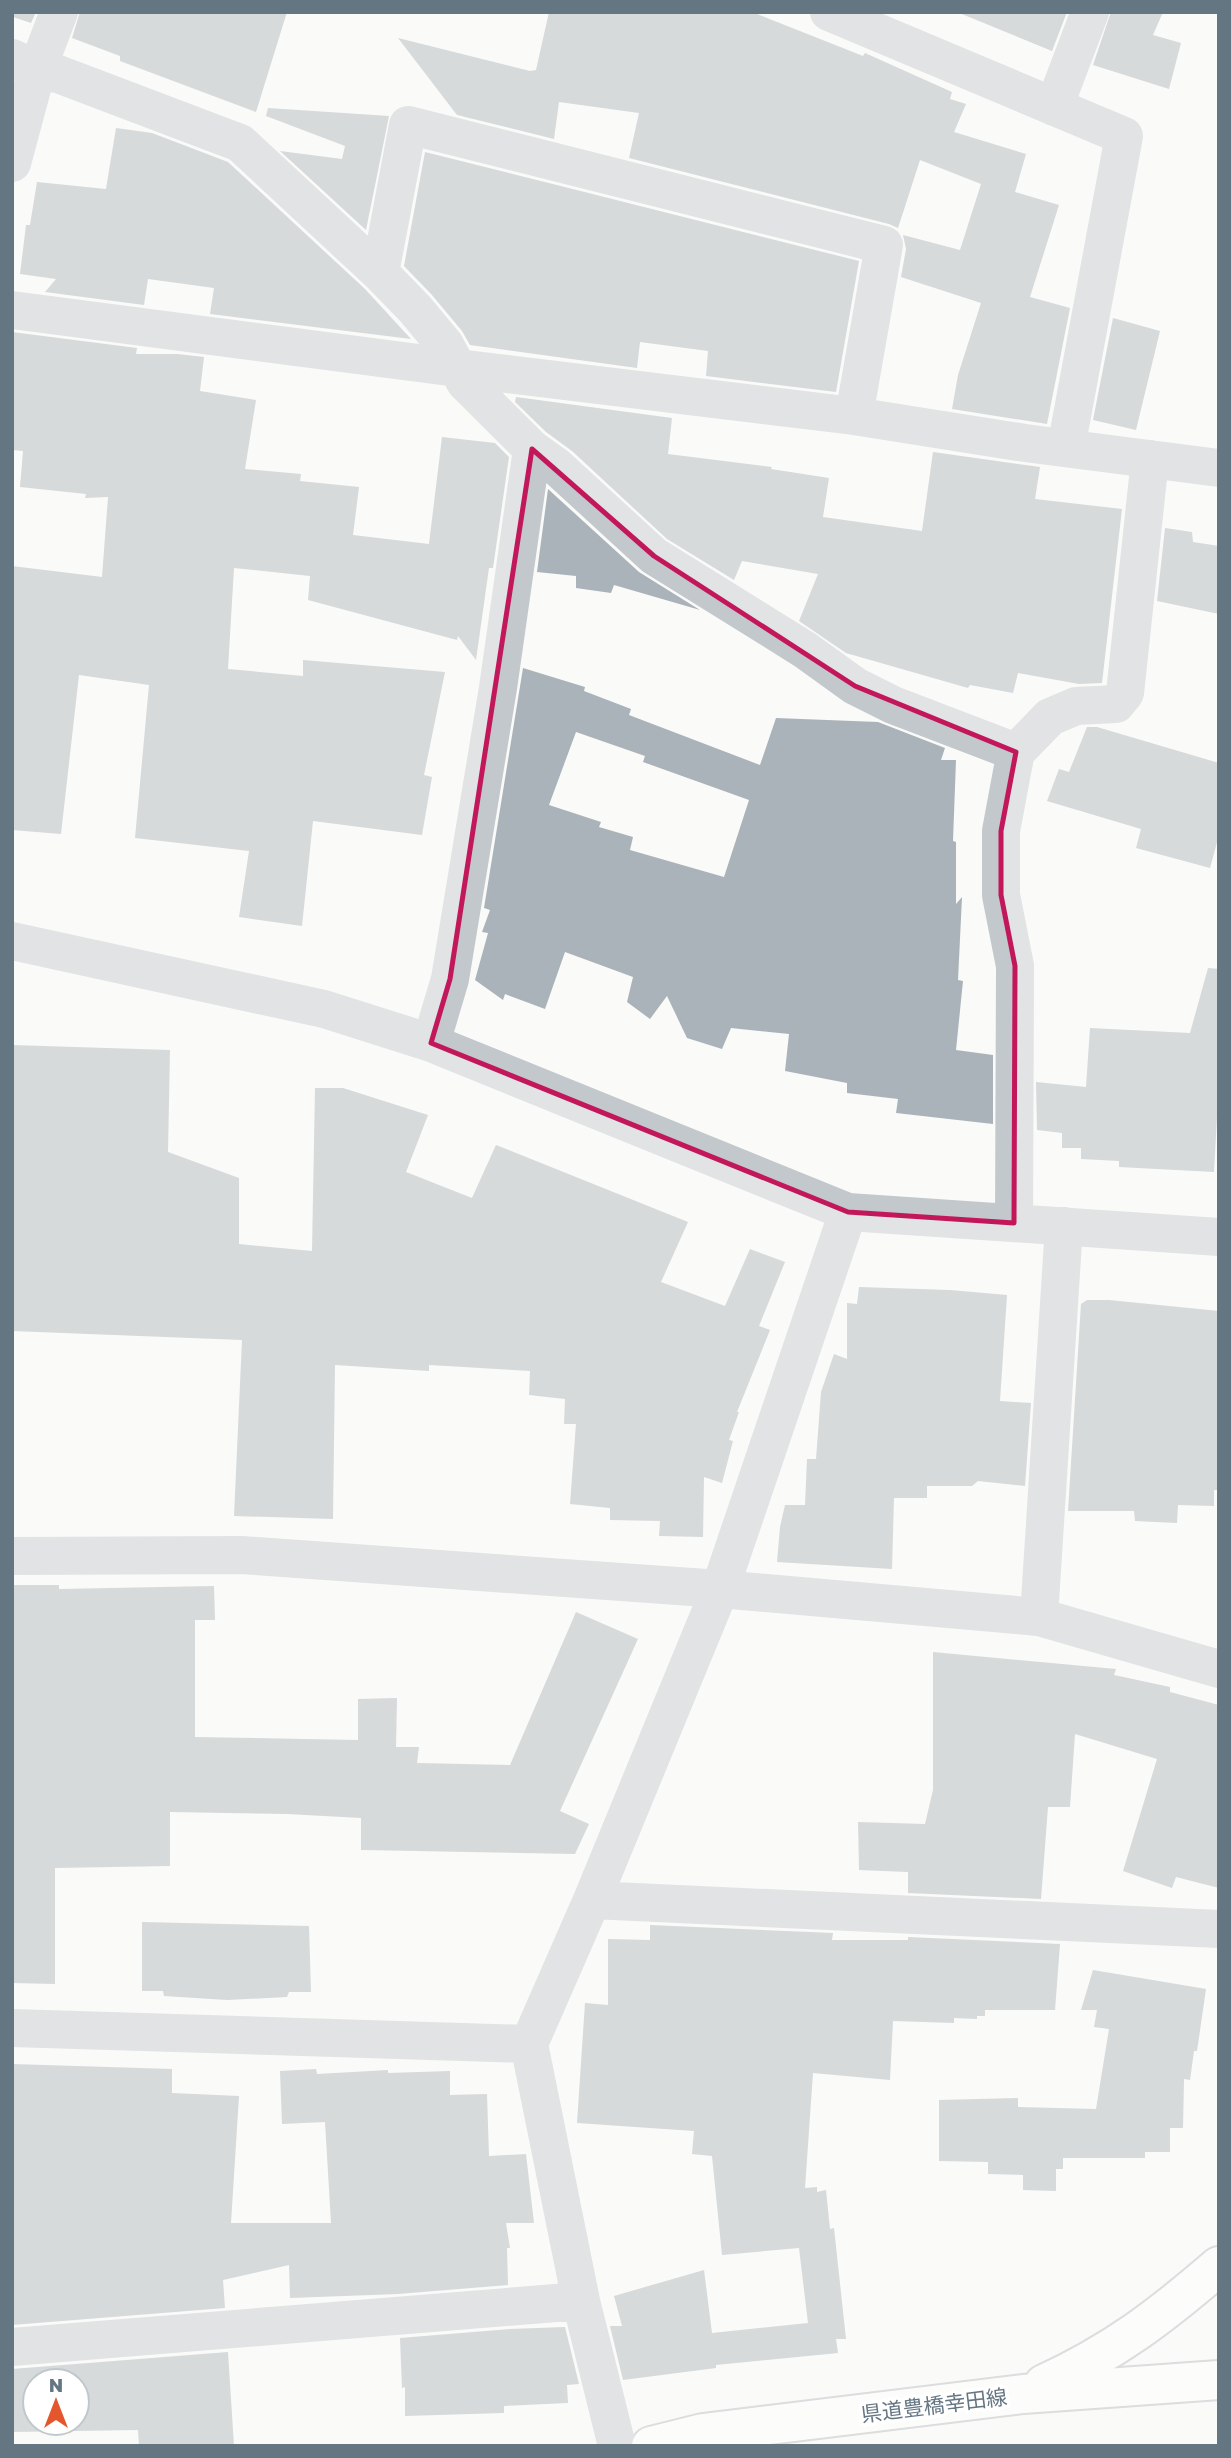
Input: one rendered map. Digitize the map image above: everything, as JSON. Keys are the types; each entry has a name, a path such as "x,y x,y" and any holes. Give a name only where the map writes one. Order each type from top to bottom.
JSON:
{"main road":[{"path":"1023,2394 1088,2364 1126,2341 1167,2311 1219,2266"},
{"name":"県道豊橋幸田線","path":"651,2446 703,2433 1023,2394 1219,2380"}],"street":[{"path":"12,163 25,64 59,12"},
{"path":"829,12 1124,136 1066,448"},
{"path":"1054,107 1090,12"},
{"path":"25,64 240,143 380,273 445,345 465,382 532,449 557,467 654,556 805,650 855,685 893,705 1016,752"},
{"path":"380,273 408,125 884,245 853,416"},
{"path":"12,310 853,416 1219,468"},
{"path":"431,1043 452,965 498,688 532,449"},
{"path":"1014,1223 1015,966 1002,895 1002,831 1016,752 1050,717 1076,706 1116,704 1125,693 1150,459"},
{"path":"12,941 324,1009 431,1043 848,1212 1219,1237"},
{"path":"617,2446 582,2301 528,2044 592,1900 720,1589 848,1212"},
{"path":"1039,1617 1064,1226"},
{"path":"12,1556 241,1555 720,1589 1039,1617 1219,1669"},
{"path":"592,1900 1219,1929"},
{"path":"12,2028 528,2044"},
{"path":"12,2347 582,2301"}],"highlighted area":[{"path":"532,449 654,556 855,686 1016,752 1001,831 1001,895 1015,966 1014,1223 848,1212 431,1043 450,979"}],"building":[{"path":"14,12 36,12 31,23 13,17"},
{"path":"80,12 287,12 256,112 120,61 120,56 72,38"},
{"path":"549,12 752,12 863,56 865,53 952,92 950,99 966,104 954,132 1026,154 1015,192 1059,205 1030,297 1070,308 1047,424 952,409 958,375 981,303 901,277 906,249 903,235 960,250 981,184 920,160 898,228 629,158 639,113 559,102 554,139 457,115 398,38 530,71 536,70"},
{"path":"957,12 1067,12 1052,51"},
{"path":"1111,12 1163,12 1153,35 1181,43 1169,89 1093,65"},
{"path":"268,108 389,116 366,230 280,151 342,159 345,146 266,116"},
{"path":"116,128 152,133 228,162 365,289 411,339 210,314 214,288 148,279 144,305 45,292 56,279 20,274 26,225 30,225 37,182 106,189"},
{"path":"425,152 859,261 836,392 706,376 708,351 640,342 637,368 470,345 462,331 432,295 404,266"},
{"path":"1113,318 1160,331 1136,430 1093,420"},
{"path":"12,332 137,348 136,354 204,357 200,391 256,400 245,469 301,474 300,481 359,487 353,535 429,544 442,437 495,443 509,457 476,660 458,636 457,640 308,600 310,576 234,568 228,669 303,676 303,660 445,672 424,775 432,777 422,835 313,821 302,926 239,917 249,851 135,838 149,685 79,675 61,834 12,830 12,566 102,577 108,497 85,498 86,494 20,487 23,451 12,450"},
{"path":"516,397 672,418 668,454 772,467 771,469 829,478 823,517 922,531 933,452 1040,467 1035,499 1122,509 1102,683 1079,684 1018,673 1013,693 970,685 968,688 846,653 799,621 818,574 742,561 734,580 667,539 572,451 546,432 515,402"},
{"path":"548,489 639,572 700,610 614,585 611,593 576,588 576,576 537,572"},
{"path":"1165,528 1192,532 1193,542 1219,546 1219,614 1157,601"},
{"path":"523,668 585,687 584,691 631,709 629,715 760,765 776,718 878,722 945,748 941,760 956,760 953,841 956,842 956,904 962,897 958,980 963,981 956,1050 993,1055 993,1124 896,1113 898,1099 847,1093 847,1083 785,1071 789,1034 731,1028 722,1049 687,1038 667,996 650,1019 627,1002 633,977 565,952 545,1009 505,994 503,1000 475,980 488,933 482,932 490,910 484,908","holes":["576,732 645,756 643,762 749,800 724,877 630,850 633,837 599,827 601,822 549,805"]},
{"path":"1087,727 1097,727 1219,763 1219,835 1210,868 1136,848 1141,829 1047,801 1059,769 1069,772"},
{"path":"1208,968 1219,969 1219,1080 1214,1172 1119,1167 1119,1161 1081,1159 1081,1148 1062,1148 1062,1133 1037,1130 1036,1082 1086,1087 1090,1028 1190,1033"},
{"path":"12,1045 170,1050 168,1152 239,1178 239,1244 312,1251 315,1088 343,1088 428,1115 406,1172 472,1198 496,1145 688,1222 661,1282 725,1306 750,1249 785,1262 759,1326 770,1330 737,1412 722,1483 704,1477 703,1537 659,1536 660,1521 610,1520 610,1508 570,1504 576,1424 564,1424 565,1399 529,1395 530,1371 429,1365 429,1371 335,1365 333,1519 234,1516 242,1340 12,1331"},
{"path":"859,1287 1007,1295 1000,1401 1031,1403 1025,1486 978,1481 972,1486 927,1486 927,1498 894,1498 892,1569 777,1562 785,1505 805,1505 807,1459 816,1459 821,1392 834,1354 847,1359 847,1303 857,1304"},
{"path":"1087,1300 1219,1311 1219,1490 1214,1490 1214,1506 1178,1505 1177,1523 1135,1521 1134,1511 1068,1511 1081,1304"},
{"path":"13,1585 59,1585 59,1589 214,1586 215,1620 195,1620 195,1737 358,1740 358,1699 397,1698 396,1747 419,1747 417,1763 510,1765 576,1612 638,1639 560,1811 589,1824 575,1854 361,1850 361,1818 170,1812 170,1866 55,1868 55,1984 12,1983"},
{"path":"933,1652 1116,1669 1114,1675 1170,1687 1170,1692 1219,1705 1219,1888 1176,1877 1172,1888 1123,1871 1157,1759 1075,1734 1070,1807 1048,1807 1041,1899 908,1893 908,1872 859,1870 858,1822 925,1824 933,1790"},
{"path":"142,1922 309,1926 311,1992 289,1992 287,1997 227,2000 164,1996 163,1991 142,1991"},
{"path":"650,1925 833,1933 832,1940 908,1940 908,1937 1060,1944 1055,2010 985,2010 985,2016 977,2016 977,2019 954,2018 954,2023 893,2021 890,2080 813,2073 805,2188 817,2187 817,2192 826,2190 830,2229 834,2228 846,2339 836,2339 838,2353 716,2365 716,2368 623,2380 610,2326 622,2326 614,2296 704,2270 712,2333 808,2323 799,2248 722,2255 712,2156 692,2154 694,2131 577,2123 585,2003 608,2005 608,1939 650,1940"},
{"path":"1093,1970 1206,1989 1190,2080 1184,2079 1183,2128 1170,2128 1170,2152 1145,2152 1145,2158 1063,2158 1063,2169 1056,2169 1056,2191 1023,2190 1023,2175 988,2174 988,2162 939,2161 939,2100 1018,2098 1018,2107 1096,2109 1109,2029 1094,2027 1097,2010 1081,2010"},
{"path":"12,2064 172,2069 172,2093 239,2096 231,2223 331,2223 325,2122 282,2124 280,2071 316,2069 317,2074 388,2070 388,2073 450,2071 450,2095 487,2094 489,2156 526,2154 534,2223 506,2223 510,2248 507,2248 508,2285 398,2294 290,2298 289,2265 223,2280 225,2308 12,2325"},
{"path":"565,2327 579,2384 567,2385 568,2403 504,2406 504,2413 405,2416 400,2338"},
{"path":"228,2352 234,2446 139,2446 138,2430 91,2431 91,2367 37,2367"},
{"path":"21,2368 21,2432 12,2432 12,2369"}]}
